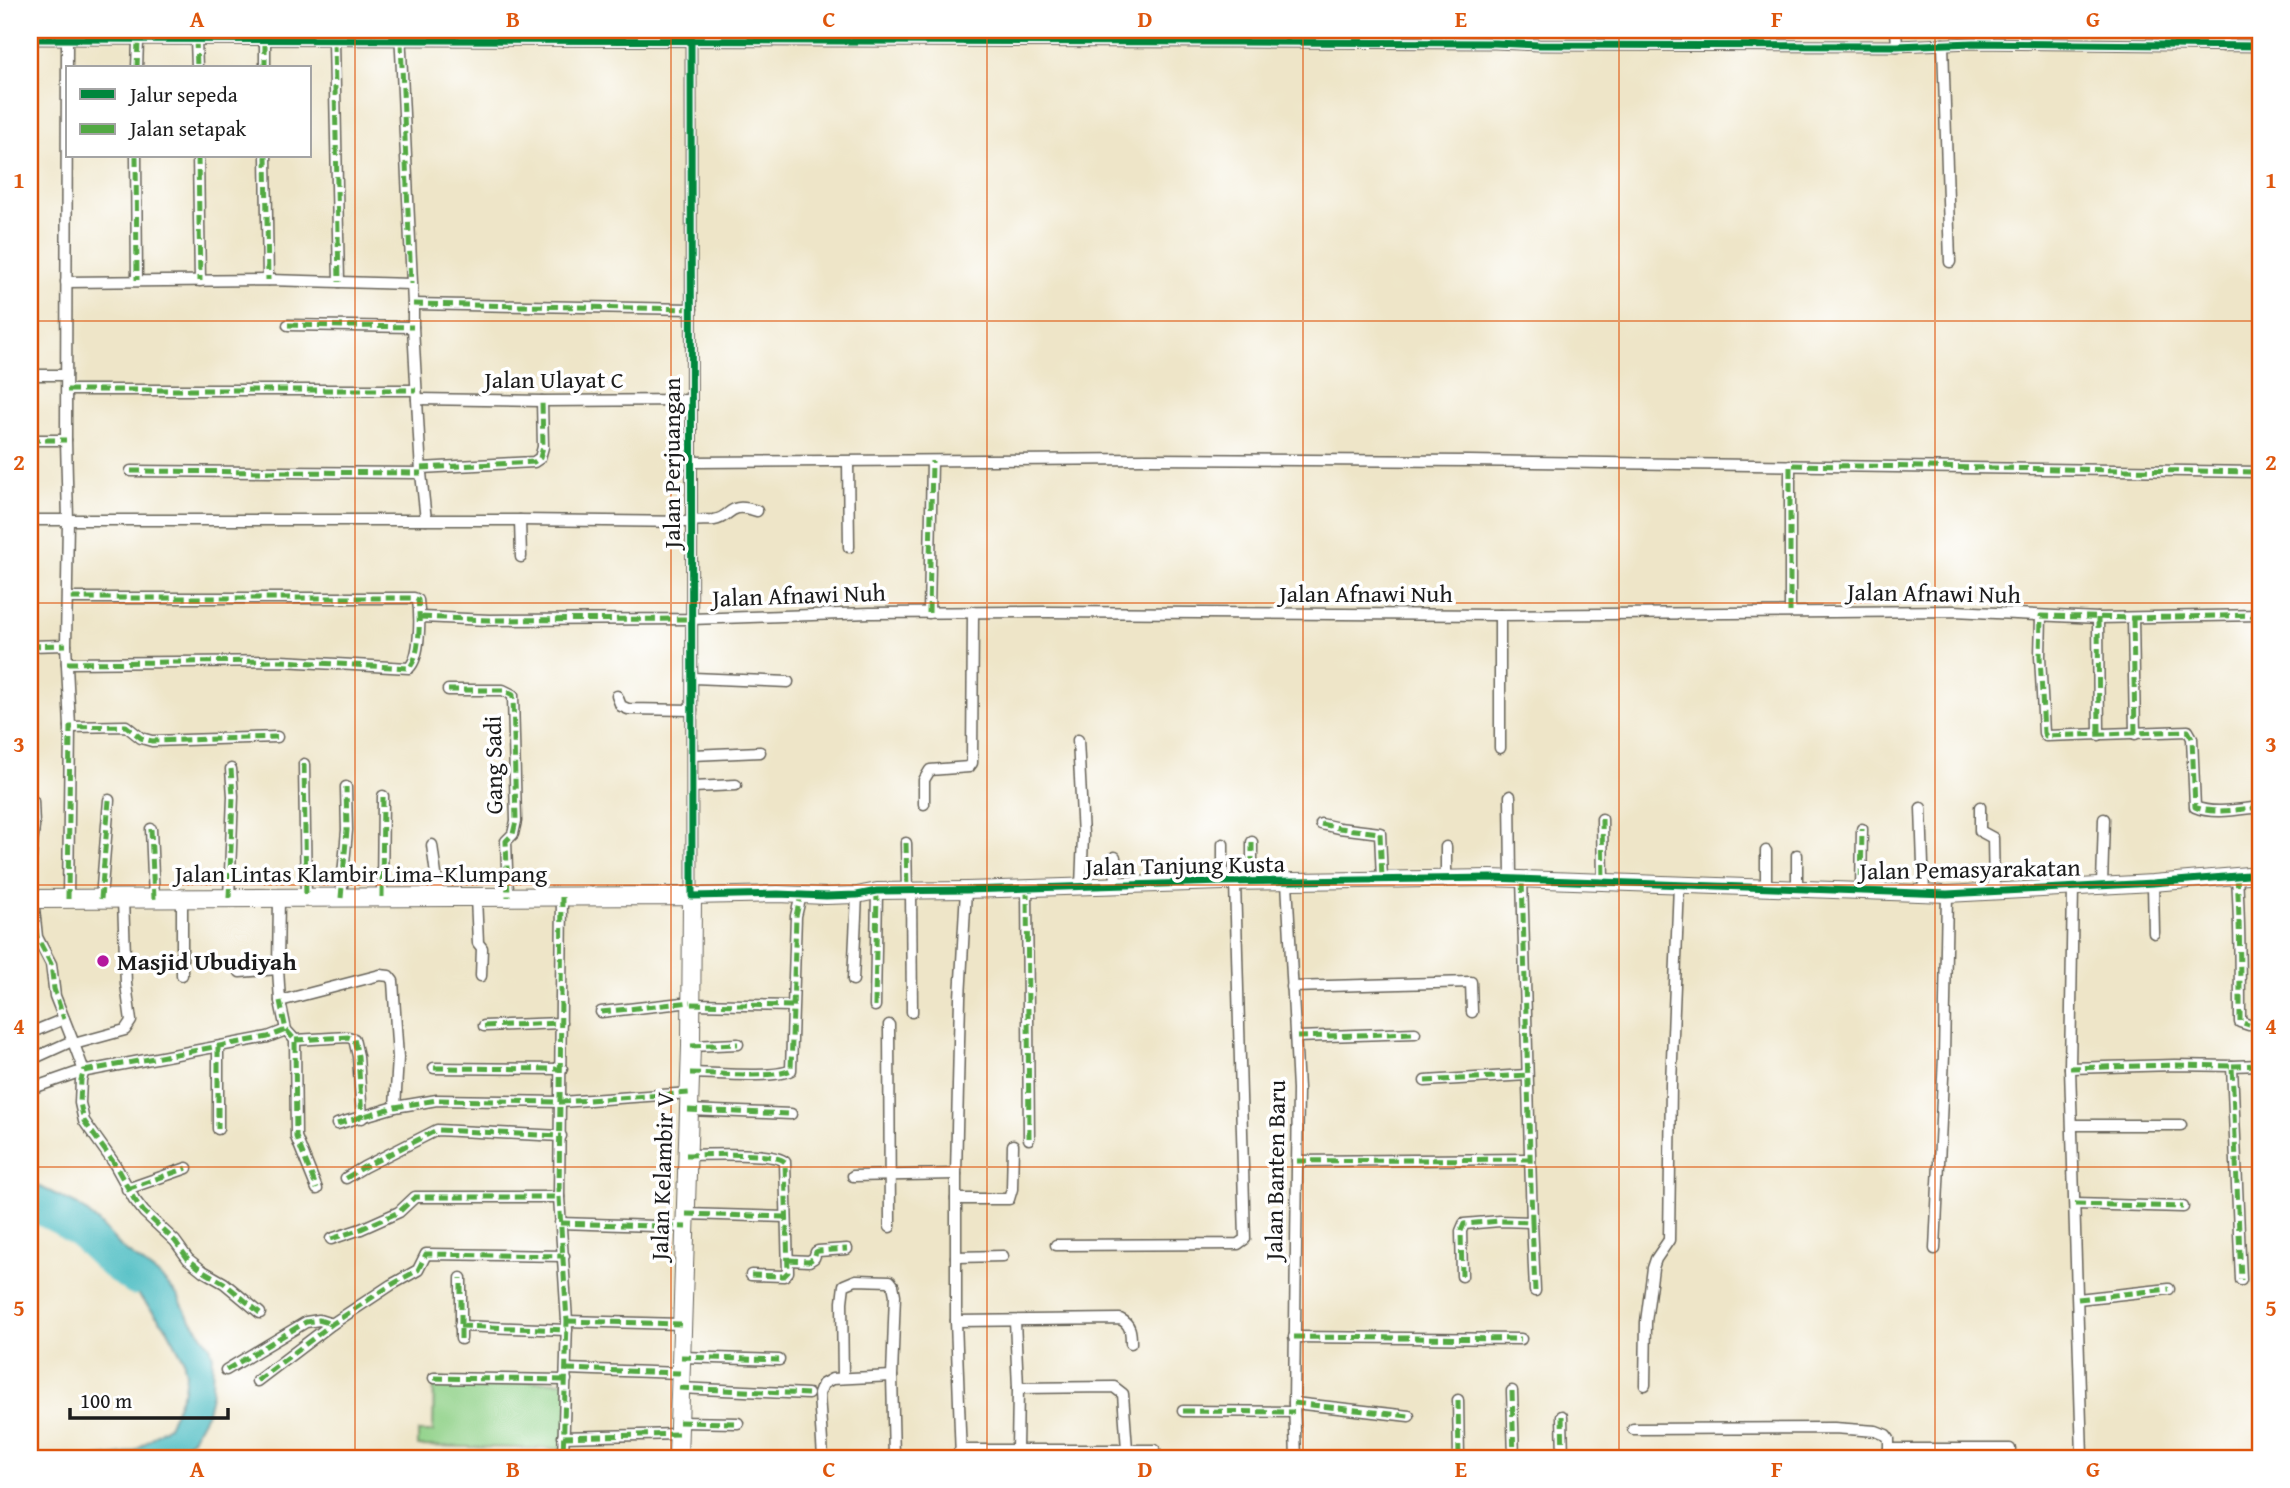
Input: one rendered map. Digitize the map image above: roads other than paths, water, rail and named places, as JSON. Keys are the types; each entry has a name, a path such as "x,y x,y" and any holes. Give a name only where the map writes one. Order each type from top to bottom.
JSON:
{"main road":[{"name":"Jalan Lintas Klambir Lima–Klumpang","path":"31,899 692,896"},
{"name":"Jalan Kelambir V","path":"678,1458 691,1046 692,896"}],"street":[{"path":"1025,30 1025,43"},
{"path":"1058,30 1058,42"},
{"path":"1896,30 1897,46"},
{"path":"2223,30 2223,46"},
{"path":"30,39 138,41 155,35 196,39 265,40 289,35 334,41 401,36 691,35 1025,43 2260,46"},
{"name":"Jalan Perjuangan","path":"691,35 692,896"},
{"path":"401,36 412,327 426,520"},
{"path":"196,39 197,66"},
{"path":"265,40 265,66"},
{"path":"67,41 67,66"},
{"path":"137,66 138,41"},
{"path":"334,41 339,282"},
{"path":"1943,44 1950,262"},
{"path":"67,158 66,645 70,727 68,899"},
{"path":"136,158 138,280"},
{"path":"198,158 200,281"},
{"path":"267,158 268,280"},
{"path":"66,282 268,280 411,284"},
{"path":"413,304 692,309"},
{"path":"288,325 412,327"},
{"path":"30,375 66,375"},
{"name":"Jalan Ulayat C","path":"67,390 416,394 542,401 691,400"},
{"path":"131,471 421,470 534,461 540,458 543,447 542,401"},
{"path":"30,440 66,440"},
{"path":"691,462 1162,459 2260,472"},
{"path":"929,613 932,461"},
{"path":"848,462 849,547"},
{"path":"1790,465 1790,612"},
{"path":"30,520 691,522 699,519 717,520 732,509 757,511"},
{"path":"520,520 521,557"},
{"path":"67,663 281,661 409,668 415,661 421,617 418,600 414,598 68,598"},
{"name":"Jalan Afnawi Nuh","path":"421,617 489,620 691,619 973,612 1500,615 1954,611 2098,618 2260,615"},
{"path":"924,804 924,780 930,770 969,767 972,763 973,612"},
{"path":"1500,615 1500,748"},
{"path":"2041,616 2044,733 2050,737 2188,731 2192,738 2195,807 2218,810 2260,807"},
{"path":"2098,618 2099,735"},
{"path":"2133,618 2134,734"},
{"path":"30,646 66,645"},
{"path":"693,678 788,682"},
{"name":"Gang Sadi","path":"448,690 503,690 513,695 516,821 513,834 506,841 508,897"},
{"path":"617,696 621,706 628,709 692,710"},
{"path":"70,727 126,726 141,738 152,741 276,737"},
{"path":"1078,740 1083,836 1081,886"},
{"path":"693,755 760,751"},
{"path":"304,764 306,898"},
{"path":"229,898 233,796 231,769"},
{"path":"693,787 736,785"},
{"path":"341,898 346,787"},
{"path":"382,897 383,796"},
{"path":"1510,796 1527,1075 1535,1291"},
{"path":"101,899 109,800"},
{"path":"30,865 34,826 33,801"},
{"path":"1980,807 1980,831 1993,838 1994,892"},
{"path":"1921,808 1924,893"},
{"path":"1602,819 1603,882"},
{"path":"2102,885 2104,819"},
{"path":"1321,824 1380,833 1382,879"},
{"path":"151,829 154,899"},
{"path":"1861,891 1862,829"},
{"path":"1237,882 1252,842"},
{"path":"906,843 912,1012"},
{"path":"1056,1245 1238,1244 1245,1239 1237,882 1223,844"},
{"path":"432,845 439,897"},
{"path":"1446,847 1446,879"},
{"path":"1766,851 1766,887"},
{"path":"1797,855 1797,888"},
{"path":"1115,857 1116,885"},
{"name":"Jalan Pemasyarakatan","path":"1679,885 1947,894 2153,883 2260,874"},
{"path":"2237,876 2241,933 2238,968 2240,1022 2249,1025"},
{"name":"Jalan Tanjung Kusta","path":"692,896 857,895 877,891 1382,879 1516,878 1679,885"},
{"name":"Jalan Banten Baru","path":"1287,882 1297,1037 1294,1337 1296,1458"},
{"path":"2153,883 2154,933"},
{"path":"1646,1385 1646,1322 1653,1268 1669,1240 1671,1084 1679,885"},
{"path":"2073,887 2070,1068 2082,1456"},
{"path":"1027,888 1029,1139"},
{"path":"962,1454 956,1321 956,1174 966,890"},
{"path":"875,1006 877,891"},
{"path":"1935,1249 1944,1056 1947,894"},
{"path":"690,1073 789,1072 796,916 801,895"},
{"path":"853,980 857,895"},
{"path":"476,897 478,943 482,948 481,976"},
{"path":"562,897 559,1197 567,1325 563,1458"},
{"path":"182,898 182,975"},
{"path":"279,898 280,1001 286,1030 295,1040 296,1137 317,1189"},
{"path":"31,899 34,937 51,964 54,989 84,1071 80,1103 84,1121 144,1212 175,1241 188,1259 224,1283 260,1313"},
{"path":"30,1060 73,1043 125,1030 131,1021 125,971 123,899"},
{"path":"240,972 278,969"},
{"path":"280,1001 373,976 390,976 395,990 398,1058 396,1107"},
{"path":"1292,987 1471,977 1472,1012"},
{"path":"601,1012 692,1003 792,1006"},
{"path":"30,1033 64,1019"},
{"path":"484,1026 561,1023"},
{"path":"888,1025 890,1227"},
{"path":"30,1090 84,1071 268,1037 286,1030"},
{"path":"1297,1037 1415,1032"},
{"path":"295,1040 348,1037 354,1039 358,1056 362,1118"},
{"path":"691,1046 738,1044"},
{"path":"218,1047 219,1129"},
{"path":"2070,1068 2260,1065"},
{"path":"2232,1066 2241,1280"},
{"path":"434,1068 562,1069"},
{"path":"1425,1082 1527,1075"},
{"path":"337,1124 396,1107 437,1100 689,1101 791,1114"},
{"path":"2073,1125 2181,1125"},
{"path":"346,1178 437,1130 561,1136"},
{"path":"957,1199 1009,1199 1012,1189 1013,1145"},
{"path":"686,1155 749,1155 783,1159 786,1168 787,1275 751,1275"},
{"path":"1297,1161 1530,1159"},
{"path":"127,1189 187,1168"},
{"path":"853,1176 956,1174"},
{"path":"331,1239 399,1212 415,1197 559,1197"},
{"path":"2075,1204 2183,1208"},
{"path":"560,1223 786,1217"},
{"path":"1462,1276 1461,1231 1464,1224 1532,1222"},
{"path":"788,1260 809,1261 818,1251 847,1249"},
{"path":"257,1381 332,1324 418,1270 423,1255 564,1256"},
{"path":"956,1257 1003,1256"},
{"path":"461,1278 461,1339"},
{"path":"843,1378 842,1288 848,1282 890,1281 895,1295 892,1376 894,1458"},
{"path":"2078,1299 2169,1289"},
{"path":"226,1370 306,1322 319,1320 332,1324"},
{"path":"956,1321 1120,1320 1126,1322 1129,1327 1131,1343"},
{"path":"1015,1321 1018,1388 1016,1454"},
{"path":"460,1326 681,1324"},
{"path":"1294,1337 1521,1339"},
{"path":"434,1378 680,1372 779,1360"},
{"path":"680,1372 808,1394"},
{"path":"823,1458 821,1388 828,1380 892,1376"},
{"path":"1018,1388 1114,1387 1123,1394 1127,1449"},
{"path":"1512,1391 1514,1458"},
{"path":"1458,1401 1459,1458"},
{"path":"1183,1411 1294,1408 1409,1416"},
{"path":"1562,1416 1563,1458"},
{"path":"563,1437 738,1423"},
{"path":"1633,1429 1834,1428 1875,1431 1886,1435 1889,1449 2010,1449"},
{"path":"952,1458 962,1454 1155,1450"}],"water":[{"path":"30,1182 78,1205 123,1249 161,1277 178,1296 188,1316 210,1346 213,1356 212,1391 207,1412 192,1439 175,1452 163,1458 93,1458 136,1450 169,1425 184,1389 186,1374 183,1358 167,1328 135,1291 72,1236 30,1210"}],"waterway":[{"path":"30,1211 78,1239 108,1268 133,1286"}],"place":[{"name":"Masjid Ubudiyah","path":"103,961"}]}
